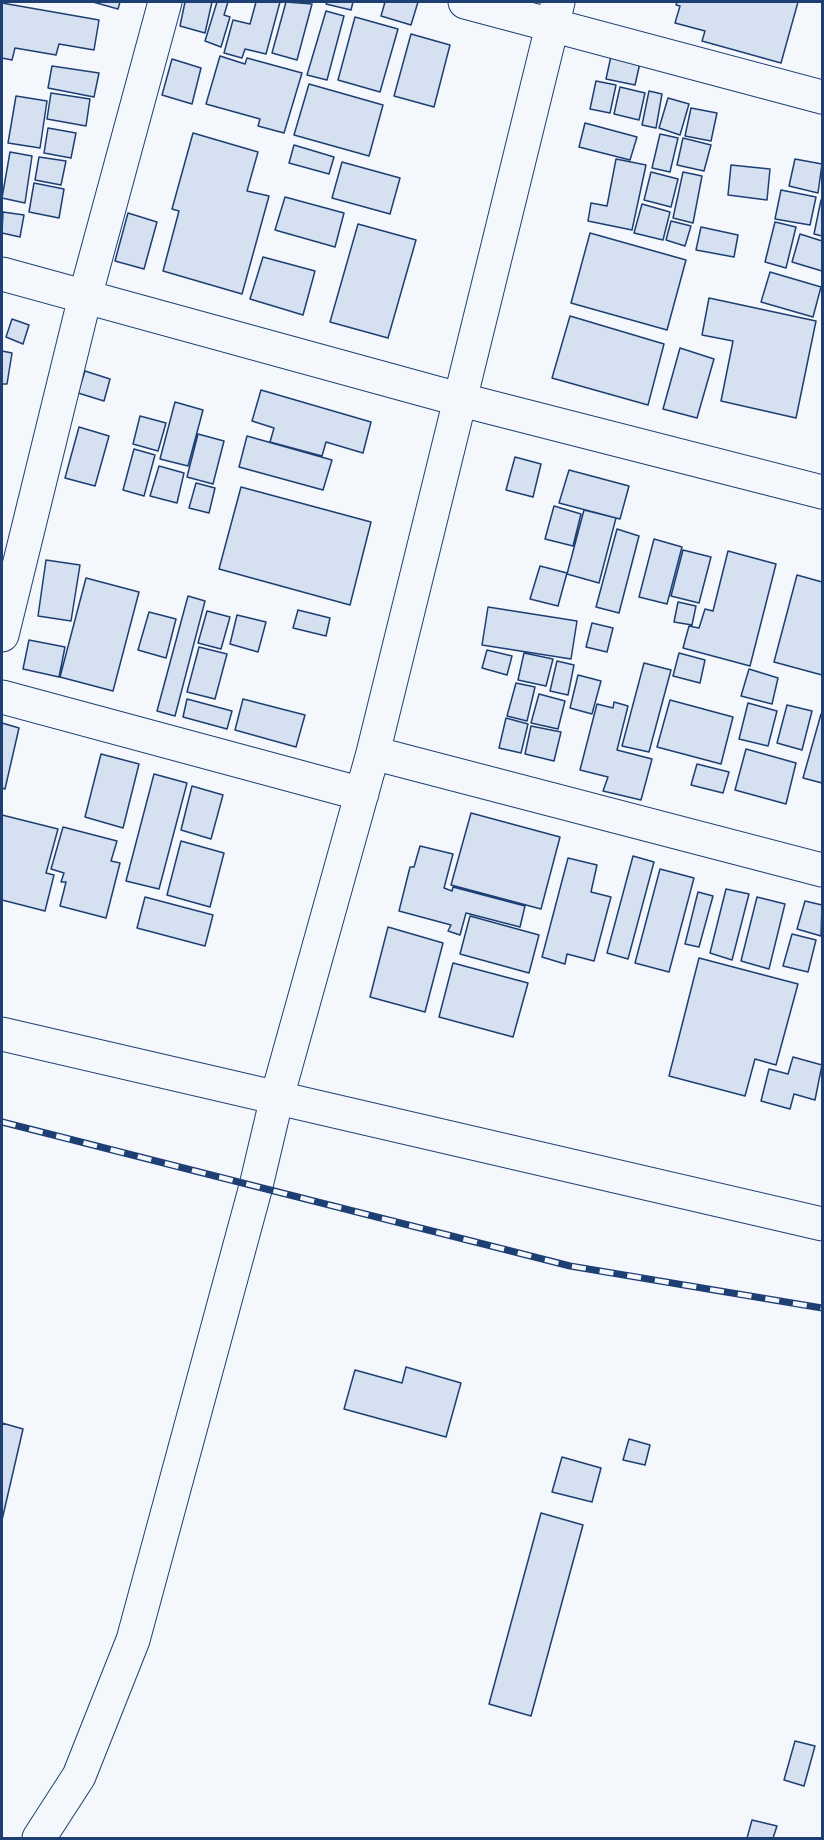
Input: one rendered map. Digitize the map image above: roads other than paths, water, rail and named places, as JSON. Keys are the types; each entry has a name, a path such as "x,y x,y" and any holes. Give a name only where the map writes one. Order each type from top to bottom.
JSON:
{"street":[{"path":"2,635 85,297 165,2"},
{"path":"465,2 555,13 822,97"},
{"path":"39,1839 79,1776 133,1640 256,1186 277,1097 373,753 458,399 555,13"},
{"path":"2,274 458,399 822,492"},
{"path":"2,697 362,794"},
{"path":"373,753 822,870"},
{"path":"2,1034 822,1224"}],"railway":[{"path":"2,1122 570,1266 822,1308"}]}
